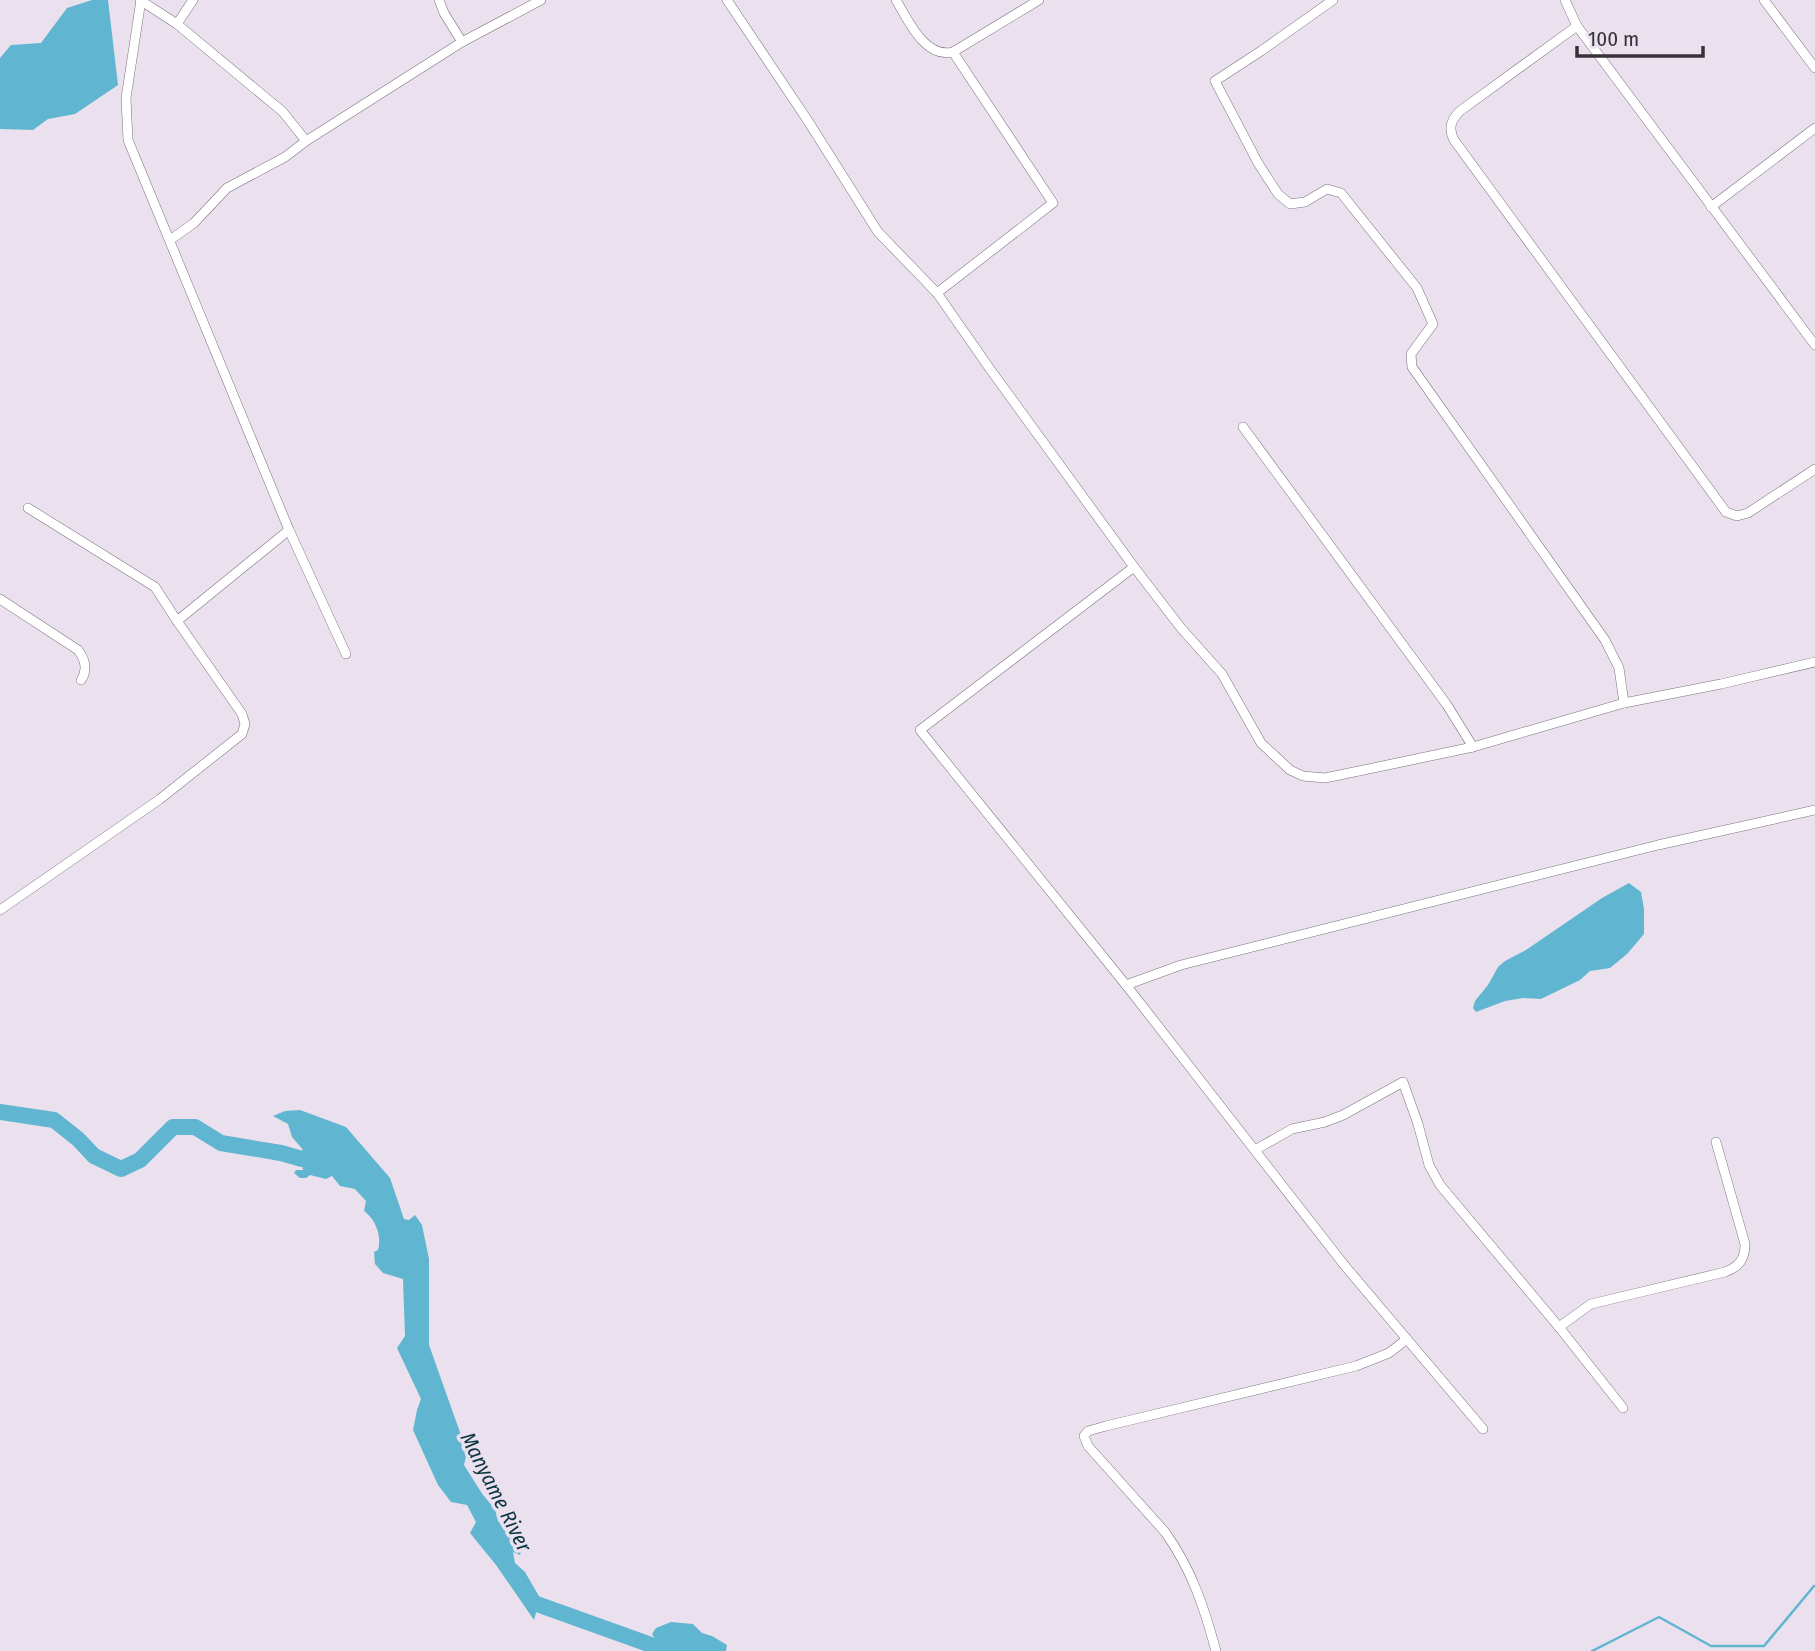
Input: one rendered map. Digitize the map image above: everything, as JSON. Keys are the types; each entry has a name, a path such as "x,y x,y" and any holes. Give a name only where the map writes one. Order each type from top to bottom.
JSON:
{"street":[{"path":"306,141 283,112 177,24 141,0 126,98 128,140 289,530 346,654"},
{"path":"177,24 193,0"},
{"path":"439,0 462,42"},
{"path":"170,240 194,223 227,188 285,156 462,42 541,0"},
{"path":"727,0 878,232 937,292 1133,567 1181,628 1222,674 1261,743 1290,770 1303,776 1325,778 1472,747 1624,703 1815,662"},
{"path":"896,0 926,44 947,54 1039,0"},
{"path":"1333,0 1215,81 1258,163 1278,194 1290,204 1305,202 1327,189 1341,192 1417,288 1433,324 1411,354 1412,367 1605,640 1619,668 1624,703"},
{"path":"1565,0 1577,26 1815,345"},
{"path":"1764,0 1815,68"},
{"path":"1577,26 1460,111 1450,125 1454,140 1726,512 1737,516 1748,513 1815,469"},
{"path":"937,292 1053,203 953,52"},
{"path":"1711,207 1815,128"},
{"path":"1243,427 1447,705 1472,747"},
{"path":"0,910 160,799 242,734 245,724 242,714 155,587 28,508"},
{"path":"177,621 289,530"},
{"path":"1133,567 920,730 1126,985 1345,1266 1483,1429"},
{"path":"0,599 78,650 85,667 81,680"},
{"path":"1126,985 1181,965 1657,845 1815,810"},
{"path":"1255,1150 1292,1129 1343,1115 1403,1082 1433,1175 1623,1408"},
{"path":"1559,1327 1591,1304 1725,1272 1740,1264 1745,1244 1716,1142"},
{"path":"1216,1651 1198,1591 1174,1545 1088,1446 1084,1436 1088,1431 1106,1426 1356,1366 1389,1353 1407,1339"}],"water":[{"path":"92,0 108,0 118,85 75,114 48,119 33,130 0,129 0,58 11,45 41,43 67,8"},
{"path":"1629,883 1641,892 1644,934 1627,954 1610,968 1590,971 1580,980 1541,999 1505,1001 1476,1012 1473,1008 1475,1001 1505,961"},
{"path":"300,1110 346,1127 390,1178 404,1219 409,1220 415,1215 422,1225 429,1259 429,1345 467,1452 464,1465 495,1509 498,1521 521,1549 520,1555 513,1552 515,1563 525,1572 540,1598 534,1620 470,1533 476,1522 467,1505 451,1502 438,1485 413,1430 421,1399 397,1348 405,1336 403,1279 383,1273 375,1264 374,1252 378,1250 378,1234 372,1219 364,1211 366,1201 355,1189 340,1186 332,1176 326,1179 310,1175 300,1178 294,1173 296,1170 303,1170 299,1162 305,1152 292,1137 288,1124 273,1116 285,1111"},
{"path":"671,1622 693,1624 702,1633 727,1645 726,1651 654,1651 656,1640 652,1634 656,1628"}],"waterway":[{"name":"Manyame River","path":"0,1112 54,1120 94,1156 121,1169 140,1160 173,1127 195,1127 221,1143 302,1159 319,1152"},
{"path":"1592,1651 1659,1617 1711,1646 1764,1646 1814,1586"},
{"name":"Manyame River","path":"525,1590 534,1603 668,1651"}]}
